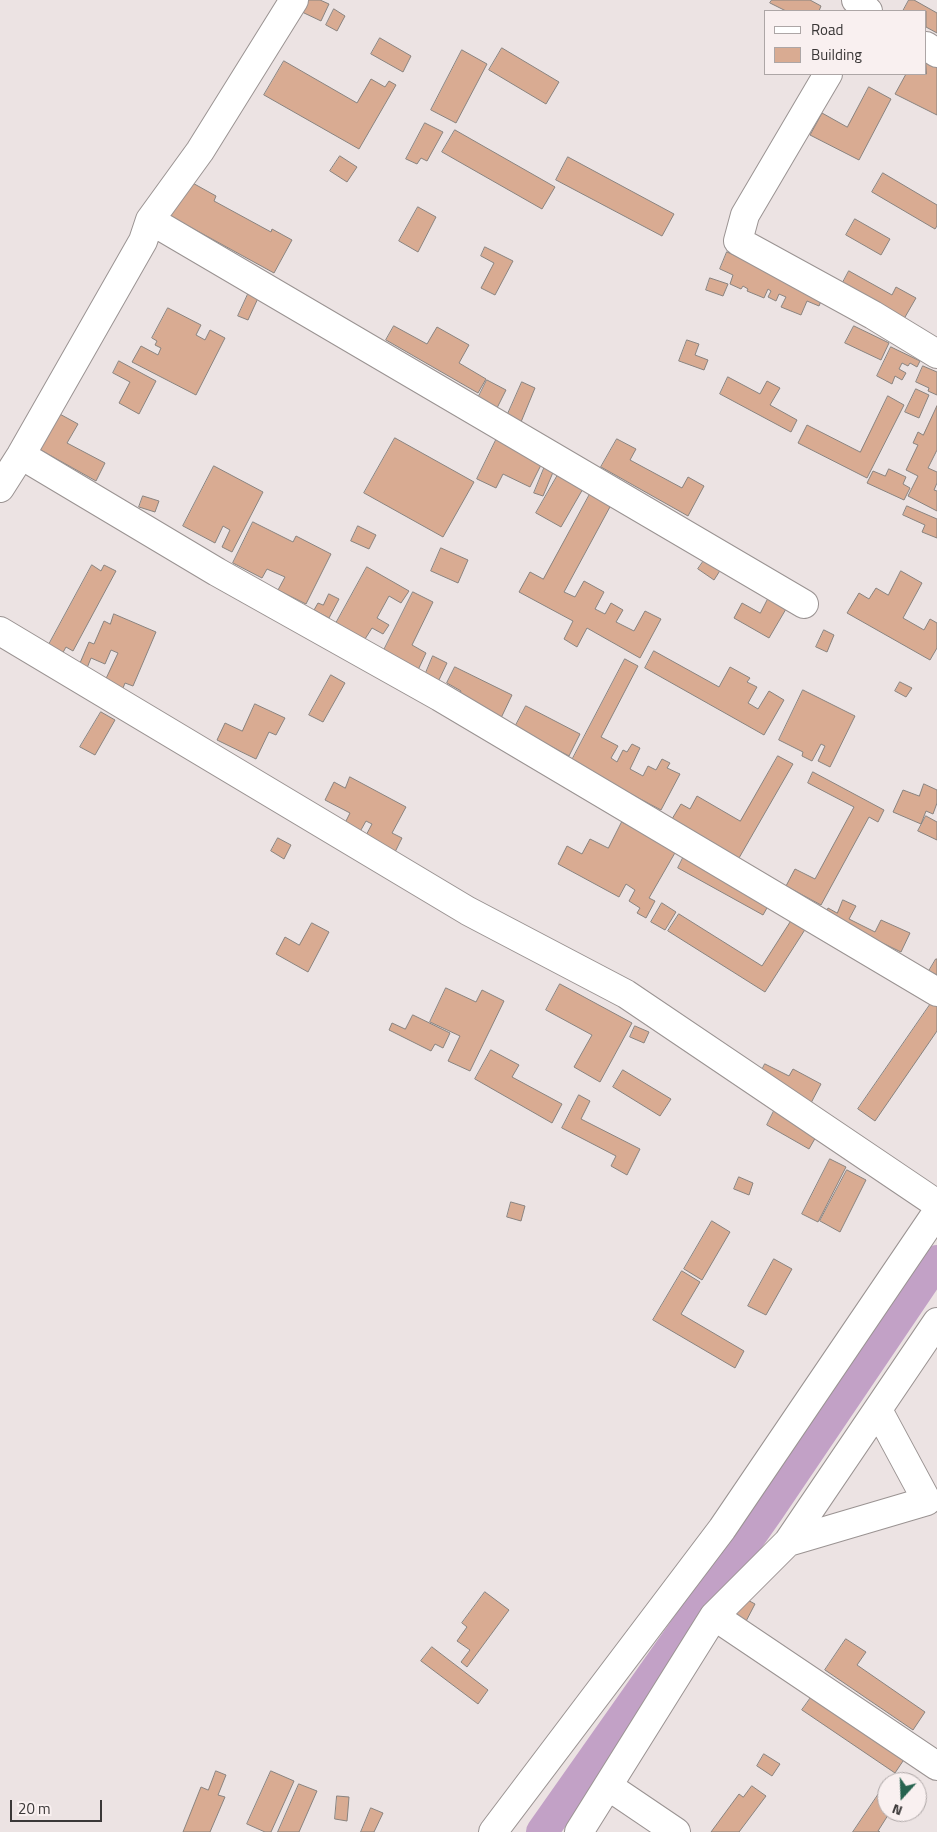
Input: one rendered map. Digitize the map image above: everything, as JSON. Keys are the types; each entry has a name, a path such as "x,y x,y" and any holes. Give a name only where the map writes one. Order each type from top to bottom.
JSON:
{"street":[{"path":"0,488 21,455 143,241 150,220 200,151 294,0"},
{"path":"827,75 745,215 738,241 873,314 937,354"},
{"path":"150,220 804,604"},
{"path":"21,455 217,572 440,697 937,992"},
{"path":"0,631 468,911 626,994 937,1204"},
{"path":"493,1832 722,1529 937,1212"},
{"path":"580,1832 714,1616 788,1542 937,1322"},
{"path":"788,1542 932,1504 878,1410"},
{"path":"714,1616 937,1766"},
{"path":"608,1786 676,1832"}],"building":[{"path":"307,0 320,0 329,4 321,21 302,12"},
{"path":"772,0 810,0 821,6 819,10 784,10 770,3"},
{"path":"909,0 914,0 937,13 937,33 927,28 927,10 904,10"},
{"path":"334,9 345,16 337,31 326,25"},
{"path":"380,38 411,56 403,72 371,54"},
{"path":"502,48 559,82 546,104 489,70"},
{"path":"462,50 487,64 456,123 431,110"},
{"path":"284,61 357,103 371,79 385,87 389,81 396,85 359,149 264,95"},
{"path":"927,62 937,67 937,115 895,94 905,75 927,75"},
{"path":"869,87 891,99 859,160 810,135 822,113 847,127"},
{"path":"425,123 443,132 427,161 421,158 417,164 406,159"},
{"path":"455,130 555,187 542,209 442,152"},
{"path":"340,156 357,167 347,182 330,171"},
{"path":"568,157 674,214 662,236 556,180"},
{"path":"883,173 937,205 937,226 935,229 872,192"},
{"path":"189,181 216,196 214,201 271,232 272,229 292,240 274,273 170,216"},
{"path":"418,207 436,217 418,252 399,241"},
{"path":"855,219 890,239 881,255 846,235"},
{"path":"485,247 513,261 495,295 481,288 494,263 481,256"},
{"path":"727,252 824,294 819,306 807,301 801,315 781,307 786,297 779,294 776,301 768,297 771,291 768,289 764,298 747,291 748,289 743,286 741,289 730,284 733,275 720,269"},
{"path":"849,271 892,295 896,287 916,298 901,324 839,290"},
{"path":"710,278 728,284 723,296 706,290"},
{"path":"249,292 259,296 248,320 238,316"},
{"path":"168,308 201,325 196,335 205,340 210,330 225,338 196,395 132,362 141,346 158,355 161,348 155,345 157,341 152,338"},
{"path":"394,326 427,344 437,327 469,345 459,363 486,379 478,393 386,340"},
{"path":"854,326 889,343 881,360 845,343"},
{"path":"687,340 699,344 695,355 708,360 704,370 679,361"},
{"path":"891,347 920,361 917,367 910,363 908,366 902,363 899,369 906,373 902,380 895,376 892,384 877,376"},
{"path":"119,361 156,381 139,414 119,403 130,382 113,373"},
{"path":"923,366 937,372 937,395 928,391 929,388 916,382"},
{"path":"728,377 760,394 767,381 780,388 770,405 797,420 791,432 720,394"},
{"path":"487,380 506,390 497,408 478,398"},
{"path":"522,382 535,388 521,422 507,416"},
{"path":"916,389 929,395 919,418 905,412"},
{"path":"888,396 904,405 867,478 798,443 807,425 860,452"},
{"path":"937,406 937,450 928,468 937,472 937,483 934,490 937,491 937,511 908,496 918,476 906,470 918,445 913,443 918,432 923,435"},
{"path":"56,412 78,424 67,443 105,463 96,481 37,448"},
{"path":"498,436 544,459 530,487 503,474 496,488 477,479"},
{"path":"395,438 474,482 443,537 364,493"},
{"path":"617,439 636,449 630,460 682,488 688,477 704,486 688,516 601,467"},
{"path":"214,466 263,492 232,552 222,547 230,530 223,526 215,543 183,526"},
{"path":"545,466 554,470 543,496 534,493"},
{"path":"889,469 906,477 903,484 910,488 904,500 867,483 873,471 885,476"},
{"path":"559,473 584,487 561,527 536,513"},
{"path":"590,494 611,505 564,592 575,597 584,581 604,592 595,609 605,614 611,603 623,610 616,622 634,631 645,611 661,619 640,658 587,628 577,647 564,639 573,621 519,592 530,572 543,579"},
{"path":"143,496 159,501 155,512 139,507"},
{"path":"907,506 937,519 937,538 922,532 925,525 903,515"},
{"path":"253,522 293,542 296,536 331,554 306,604 278,590 285,577 267,569 262,578 233,563"},
{"path":"358,526 376,535 369,549 351,541"},
{"path":"441,548 468,560 458,583 431,571"},
{"path":"705,559 721,569 714,580 698,569"},
{"path":"92,565 101,571 104,565 116,571 73,651 66,647 60,658 46,650"},
{"path":"367,567 409,591 401,603 389,596 377,618 389,625 383,634 372,628 365,639 334,627"},
{"path":"901,571 922,583 903,618 924,630 930,619 937,623 937,648 930,660 847,613 859,593 869,599 876,588 888,595"},
{"path":"413,592 433,602 412,645 426,653 418,670 383,652"},
{"path":"329,594 339,599 329,618 314,610 318,603 323,605"},
{"path":"768,599 786,609 769,638 734,618 742,603 760,613"},
{"path":"114,614 156,632 133,686 125,683 121,693 103,685 118,653 111,650 105,664 91,658 85,673 77,670 89,642 94,644 104,621 110,624"},
{"path":"824,630 834,635 827,652 816,647"},
{"path":"654,651 719,687 730,667 750,678 747,682 757,687 748,703 758,709 769,691 784,700 764,735 645,668"},
{"path":"433,656 447,663 438,682 425,675"},
{"path":"625,659 638,666 601,737 618,746 611,758 617,762 623,750 627,752 632,744 640,748 630,769 643,776 648,766 656,770 662,759 670,763 667,768 680,774 661,810 571,762"},
{"path":"455,667 512,695 501,718 458,697 461,691 447,683"},
{"path":"331,675 345,683 323,722 309,715"},
{"path":"900,682 912,688 906,697 895,691"},
{"path":"803,690 855,716 830,767 818,761 825,746 821,744 812,761 802,756 803,752 779,740"},
{"path":"255,704 285,718 276,735 269,732 256,759 217,740 225,723 242,731"},
{"path":"526,706 580,734 569,756 515,727"},
{"path":"101,712 115,720 95,755 80,747"},
{"path":"778,756 793,764 739,858 672,819 681,804 690,809 697,796 740,821"},
{"path":"813,772 884,810 878,822 869,817 821,905 786,886 795,869 815,879 854,807 808,783"},
{"path":"350,777 406,807 392,833 402,838 393,856 363,841 372,824 366,821 357,837 342,829 350,813 325,800 334,782 345,788"},
{"path":"924,784 937,790 937,803 933,814 926,811 921,824 893,812 903,790 919,796"},
{"path":"926,816 937,822 937,840 918,831"},
{"path":"622,822 676,851 649,898 655,901 646,918 637,913 640,908 629,901 635,890 626,884 619,897 558,864 567,846 582,854 590,839 608,848"},
{"path":"278,838 291,845 284,859 271,851"},
{"path":"686,852 772,899 763,915 678,868"},
{"path":"843,900 856,906 849,919 875,932 881,920 910,933 901,952 825,915 828,908 837,913"},
{"path":"662,903 676,912 665,930 651,922"},
{"path":"679,914 762,966 792,919 806,928 765,992 668,931"},
{"path":"312,923 329,932 308,972 276,954 285,937 299,945"},
{"path":"937,959 937,975 929,971"},
{"path":"560,984 632,1023 600,1082 574,1067 592,1035 546,1010"},
{"path":"446,988 476,1002 482,990 504,1001 470,1071 448,1061 460,1036 430,1022"},
{"path":"934,999 937,1002 937,1031 875,1121 858,1109"},
{"path":"413,1015 450,1033 443,1048 435,1044 431,1051 389,1030 392,1023 405,1029"},
{"path":"635,1026 649,1032 644,1043 630,1037"},
{"path":"491,1050 519,1065 512,1077 562,1104 552,1123 475,1079"},
{"path":"765,1064 789,1076 793,1069 821,1084 811,1103 759,1076"},
{"path":"623,1070 671,1099 660,1116 613,1087"},
{"path":"579,1095 590,1101 581,1119 640,1149 627,1175 611,1166 616,1156 562,1128"},
{"path":"774,1111 817,1135 809,1149 767,1125"},
{"path":"830,1159 846,1167 818,1222 802,1214"},
{"path":"847,1170 866,1180 840,1232 820,1221"},
{"path":"739,1177 753,1183 749,1195 734,1189"},
{"path":"511,1202 525,1206 521,1221 507,1217"},
{"path":"712,1221 730,1232 702,1280 684,1269"},
{"path":"774,1259 792,1269 766,1315 748,1306"},
{"path":"682,1271 700,1282 681,1314 744,1351 735,1368 653,1320"},
{"path":"485,1592 509,1610 467,1667 461,1662 470,1650 457,1641 467,1627 462,1623"},
{"path":"742,1597 755,1604 743,1627 731,1621"},
{"path":"846,1639 866,1652 857,1665 925,1712 913,1730 825,1670"},
{"path":"432,1647 488,1690 478,1704 421,1661"},
{"path":"812,1696 905,1758 896,1772 894,1772 802,1710"},
{"path":"764,1754 780,1764 772,1776 757,1766"},
{"path":"216,1771 226,1775 218,1795 225,1797 210,1832 183,1832 201,1787 208,1790"},
{"path":"271,1771 294,1781 271,1832 265,1832 247,1824"},
{"path":"299,1784 317,1791 299,1832 278,1832"},
{"path":"752,1786 766,1796 739,1832 711,1832 739,1794 743,1797"},
{"path":"337,1796 349,1797 347,1821 335,1819"},
{"path":"877,1796 877,1822 884,1822 878,1831 880,1832 853,1832"},
{"path":"371,1808 383,1813 374,1832 361,1832"}],"waterway":[{"path":"542,1832 768,1511 937,1261"}]}
